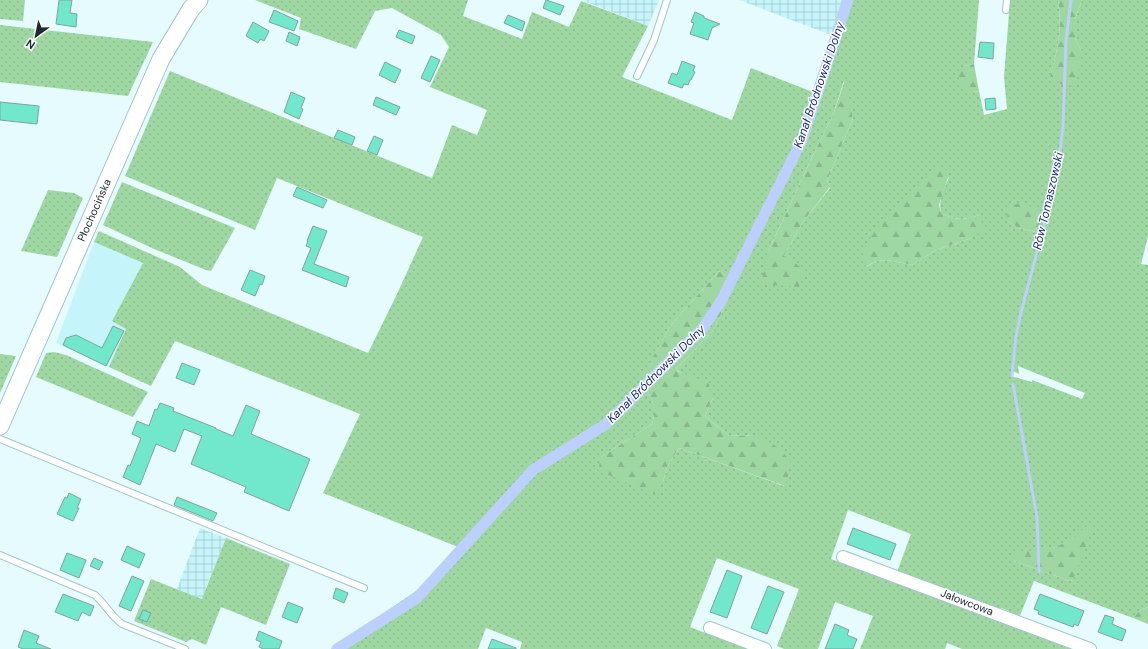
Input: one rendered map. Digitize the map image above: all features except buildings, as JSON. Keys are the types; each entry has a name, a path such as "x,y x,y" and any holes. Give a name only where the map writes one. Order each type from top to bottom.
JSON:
{"main road":[{"name":"Płochocińska","path":"0,426 161,59 191,9 199,0"}],"street":[{"name":"Jałowcowa","path":"843,557 1090,649"},
{"path":"710,628 765,649"}],"lane":[{"path":"637,76 654,40 667,0"},
{"path":"1006,10 1007,0"},
{"path":"0,439 364,588"},
{"path":"0,555 95,595 114,618 122,624 185,649"}],"shaded area":[{"path":"581,0 659,0 648,26"},
{"path":"739,0 842,0 831,35"},
{"path":"94,242 143,263 112,321 127,329 109,367 56,343"},
{"path":"200,528 226,538 202,599 177,589"}],"green space":[{"path":"0,0 25,0 23,21 0,19"},
{"path":"255,0 468,0 463,16 522,39 532,12 569,27 581,1 648,26 622,77 732,120 751,68 813,92 842,0 979,0 974,64 964,66 973,92 979,91 984,115 1007,109 1004,77 1010,0 1058,0 1060,21 1055,57 1050,77 1082,52 1075,39 1075,19 1082,0 1148,0 1148,237 1141,264 1148,265 1148,607 1139,611 1133,618 1034,581 1019,618 1010,615 1009,611 1001,608 998,610 897,572 911,534 848,510 831,559 1071,649 962,649 947,643 945,649 860,649 873,616 835,602 818,649 784,649 777,646 799,589 717,558 690,627 747,649 520,649 522,642 486,628 478,649 331,649 422,587 458,547 323,493 360,414 175,341 151,386 109,367 126,329 112,321 143,263 94,242 99,231 180,267 202,285 368,353 423,237 277,178 255,230 125,176 170,71 432,178 452,125 477,135 487,110 430,87 449,47 441,35 392,8 375,11 356,49 299,29 301,18","holes":["844,81 853,118 827,181 830,188 803,222 784,256 768,252 833,115","949,177 943,190 940,204 941,213 960,219 980,215 971,238 934,251 912,265 887,260 876,261 866,267","1045,214 1040,233 1018,228 1008,221","719,271 736,282 713,331 676,369 713,398 705,416 729,436 753,435 784,486 679,448 667,467 663,482 601,457 652,424 654,417 654,406 641,381 670,326","1018,366 1085,393 1082,399 1032,380 1032,382 1011,376 1011,370 1019,374","1077,535 1073,580 1070,581 1014,561 1022,552 1044,550 1065,543"]},
{"path":"1058,0 1082,0 1075,19 1075,39 1082,52 1076,82 1069,86 1061,84 1050,77 1055,57 1060,21"},
{"path":"0,25 153,42 128,96 0,82"},
{"path":"974,64 979,91 966,93 962,87 958,72 964,66"},
{"path":"845,80 853,118 827,181 830,187 803,222 784,256 805,270 799,287 761,284 768,252 833,115"},
{"path":"941,168 950,171 939,205 941,213 960,219 980,215 984,230 971,238 934,251 912,265 887,260 876,261 865,267 865,247 877,228 884,219 935,169"},
{"path":"122,182 235,228 211,271 154,249 103,225"},
{"path":"48,190 74,193 83,198 57,257 21,251"},
{"path":"1021,202 1045,214 1040,233 1018,228 1008,221 1007,211 1014,205"},
{"path":"719,271 736,282 713,331 676,369 679,372 708,382 713,398 705,416 729,436 753,435 781,449 790,461 789,473 785,486 679,448 667,467 663,482 656,494 598,471 601,457 652,424 654,417 654,406 650,396 640,381 670,326"},
{"path":"54,352 66,355 148,392 133,417 36,377 46,353"},
{"path":"0,354 16,356 0,393"},
{"path":"1086,526 1093,528 1073,580 1070,581 1014,561 1013,557 1021,552 1055,547 1064,543"},
{"path":"226,538 290,564 266,625 221,607 206,645 192,639 186,642 134,621 151,579 202,599"},
{"path":"1148,607 1148,624 1133,618 1139,611"}],"waterway":[{"name":"Kanał Bródnowski Dolny","path":"337,649 417,598 533,470 606,424 703,328 721,301 802,140 848,0"},
{"name":"Rów Tomaszowski","path":"1012,376 1016,336 1021,312 1048,211 1059,159 1063,127 1066,41 1071,0"},
{"name":"Rów Tomaszowski","path":"1013,384 1037,517 1039,572"}]}
